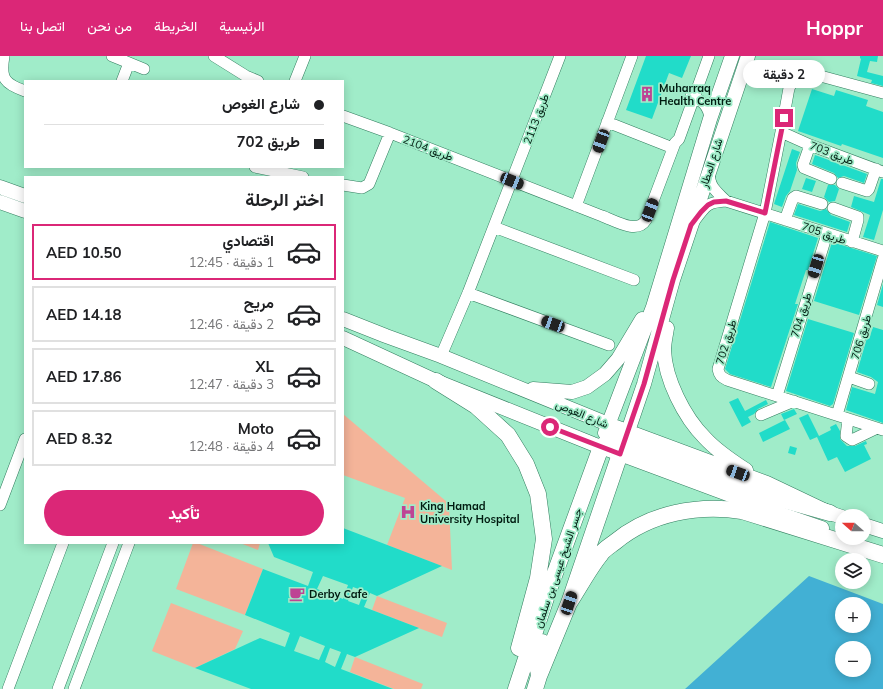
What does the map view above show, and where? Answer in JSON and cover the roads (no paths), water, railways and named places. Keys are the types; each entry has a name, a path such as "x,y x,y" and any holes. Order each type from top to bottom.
{"highway":[{"path":"436,381 476,406 508,436 526,464 538,494 544,539 538,578 510,689"},
{"path":"537,682 538,651 616,444 608,424"},
{"path":"616,444 773,497 835,515"},
{"name":"جسر الشيخ عيسى بن سلمان","path":"537,682 569,603 616,444"},
{"name":"جسر الشيخ عيسى بن سلمان","path":"516,689 547,595 616,444"},
{"path":"569,603 601,553 619,538 637,526 663,516 682,511 730,509 742,511 883,555"}],"main road":[{"name":"شارع المطار","path":"608,424 653,307 710,119 732,56"},
{"name":"شارع المطار","path":"616,444 644,384 673,280 709,168 748,56"},
{"path":"0,187 24,196"},
{"path":"0,202 24,211"},
{"path":"673,280 664,349 666,367 672,386 693,424 705,438 740,466 767,483 835,515"},
{"path":"515,387 572,392 587,387 605,374 618,359 640,322 653,307"},
{"name":"شارع الغوص","path":"344,319 441,356 608,424"},
{"path":"344,324 374,335 386,336"},
{"path":"344,338 436,381 616,444 784,515 835,533"},
{"path":"616,444 767,483"},
{"path":"871,527 883,531"},
{"path":"869,545 883,550"}],"street":[{"path":"4,56 0,69 2,78 8,85 24,91"},
{"path":"112,56 144,69"},
{"path":"214,56 246,76 256,80"},
{"path":"295,80 305,56"},
{"name":"طريق 2113","path":"512,181 560,56"},
{"path":"576,206 632,56"},
{"path":"694,97 706,56"},
{"path":"608,122 674,146 675,138 694,97 709,56"},
{"path":"122,80 129,63"},
{"name":"طريق 702","path":"880,429 722,378 718,369 765,213 782,132 789,88 794,79 803,74 813,74 883,93"},
{"path":"694,97 704,98 713,94 723,82"},
{"path":"694,97 707,107 710,119"},
{"name":"طريق 2104","path":"344,116 576,206 630,226 639,227 646,220 674,146"},
{"name":"طريق 703","path":"782,132 879,170"},
{"path":"344,185 362,188 370,184 390,133"},
{"path":"810,144 803,165 804,168 831,180"},
{"path":"262,168 300,173"},
{"path":"709,168 709,181 712,188 726,201"},
{"path":"842,183 867,191 879,170"},
{"path":"441,356 468,293 512,181"},
{"path":"785,220 793,198 796,196 822,204"},
{"path":"691,225 708,205 714,202 726,201 765,213"},
{"path":"833,208 858,217 852,242"},
{"name":"طريق 705","path":"765,213 883,251"},
{"path":"494,227 634,280"},
{"name":"طريق 704","path":"777,396 827,234"},
{"name":"طريق 706","path":"880,429 852,440 846,436 843,417 849,377 883,259"},
{"path":"468,293 609,345"},
{"path":"849,377 869,384"},
{"path":"762,415 794,401"},
{"path":"0,505 24,443"},
{"path":"8,689 63,544"},
{"path":"58,689 113,544"},
{"path":"77,686 129,544"},
{"path":"65,689 73,666 74,658 72,651"},
{"path":"0,688 4,689"}],"water":[{"path":"809,576 835,586 835,589 843,589 864,597 835,597 835,633 871,633 871,599 883,604 883,689 685,689"}],"place":[{"name":"Muharraq Health Centre","path":"647,94"},
{"name":"King Hamad University Hospital","path":"408,512"},
{"name":"Derby Cafe","path":"297,594"}]}
